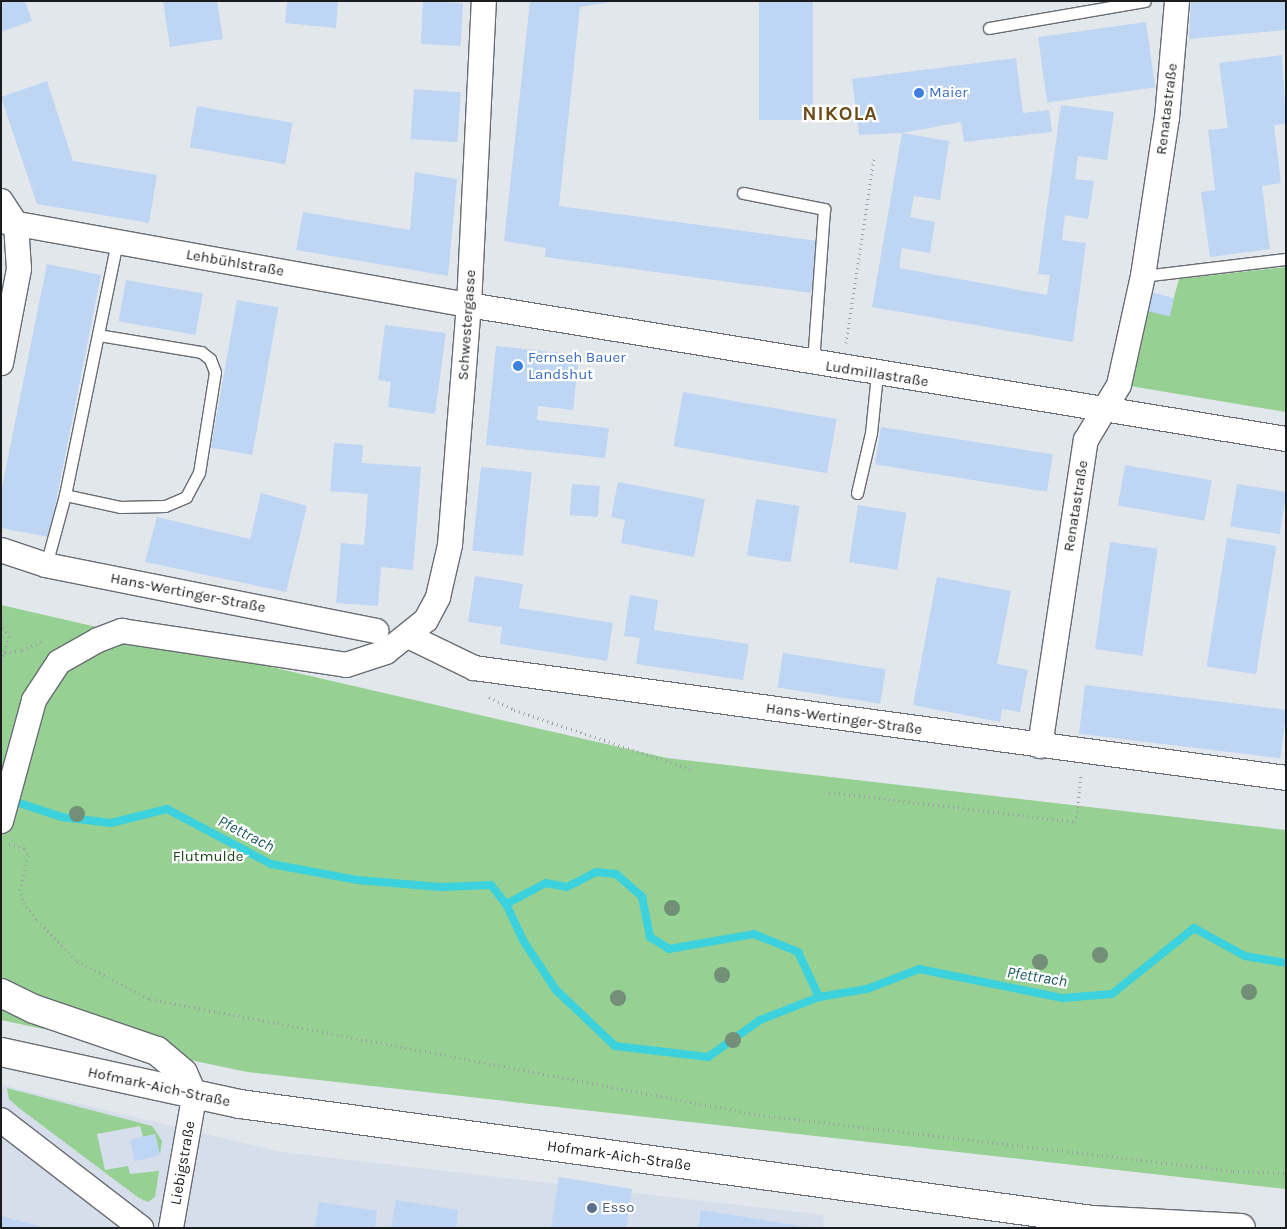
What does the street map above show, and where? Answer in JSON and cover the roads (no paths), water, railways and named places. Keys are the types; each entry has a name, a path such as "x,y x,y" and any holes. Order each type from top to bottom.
{"main road":[{"path":"1,993 34,1009 158,1051 183,1073 194,1098"},
{"name":"Hofmark-Aich-Straße","path":"1,1052 194,1098 1092,1220 1241,1228"}],"street":[{"name":"Schwestergasse","path":"410,637 438,598 450,545 469,305 484,1"},
{"name":"Renatastraße","path":"1040,746 1086,440 1102,409 1119,385 1143,276 1167,118 1177,1"},
{"path":"1,201 9,222 19,269 1,363"},
{"name":"Lehbühlstraße","path":"9,222 469,305"},
{"name":"Ludmillastraße","path":"469,305 878,374 1286,439"},
{"name":"Hans-Wertinger-Straße","path":"1,550 46,564 376,631"},
{"path":"1,821 34,700 59,662 122,631 346,665 386,652 410,637"},
{"name":"Hans-Wertinger-Straße","path":"410,637 474,668 1286,778"},
{"name":"Liebigstraße","path":"171,1228 194,1098"},
{"path":"1,1120 140,1228"}],"lane":[{"path":"988,28 1145,1"},
{"path":"743,193 824,209 812,363"},
{"path":"46,564 65,495 117,242"},
{"path":"1143,276 1286,259"},
{"path":"65,495 120,507 165,506 186,497 199,474 215,372 210,359 201,352 98,335"},
{"path":"857,493 871,433 878,374"}],"waterway":[{"name":"Pfettrach","path":"10,800 62,817 111,823 167,809 271,864 357,880 441,887 491,885 506,904 546,883 567,887 596,872 616,874 642,897 650,937 669,949 754,934 798,952 819,997 867,989 919,969 1063,998 1112,994 1194,928 1245,956 1286,963"},
{"name":"Pfettrach","path":"506,904 524,942 556,990 615,1046 708,1057 760,1020 819,997"}],"place":[{"name":"Maier","path":"919,93"},
{"name":"Fernseh Bauer Landshut","path":"518,366"},
{"name":"Esso","path":"592,1208"}],"district":[{"name":"NIKOLA","path":"840,113"}],"park label":[{"name":"Flutmulde","path":"208,857"}]}
